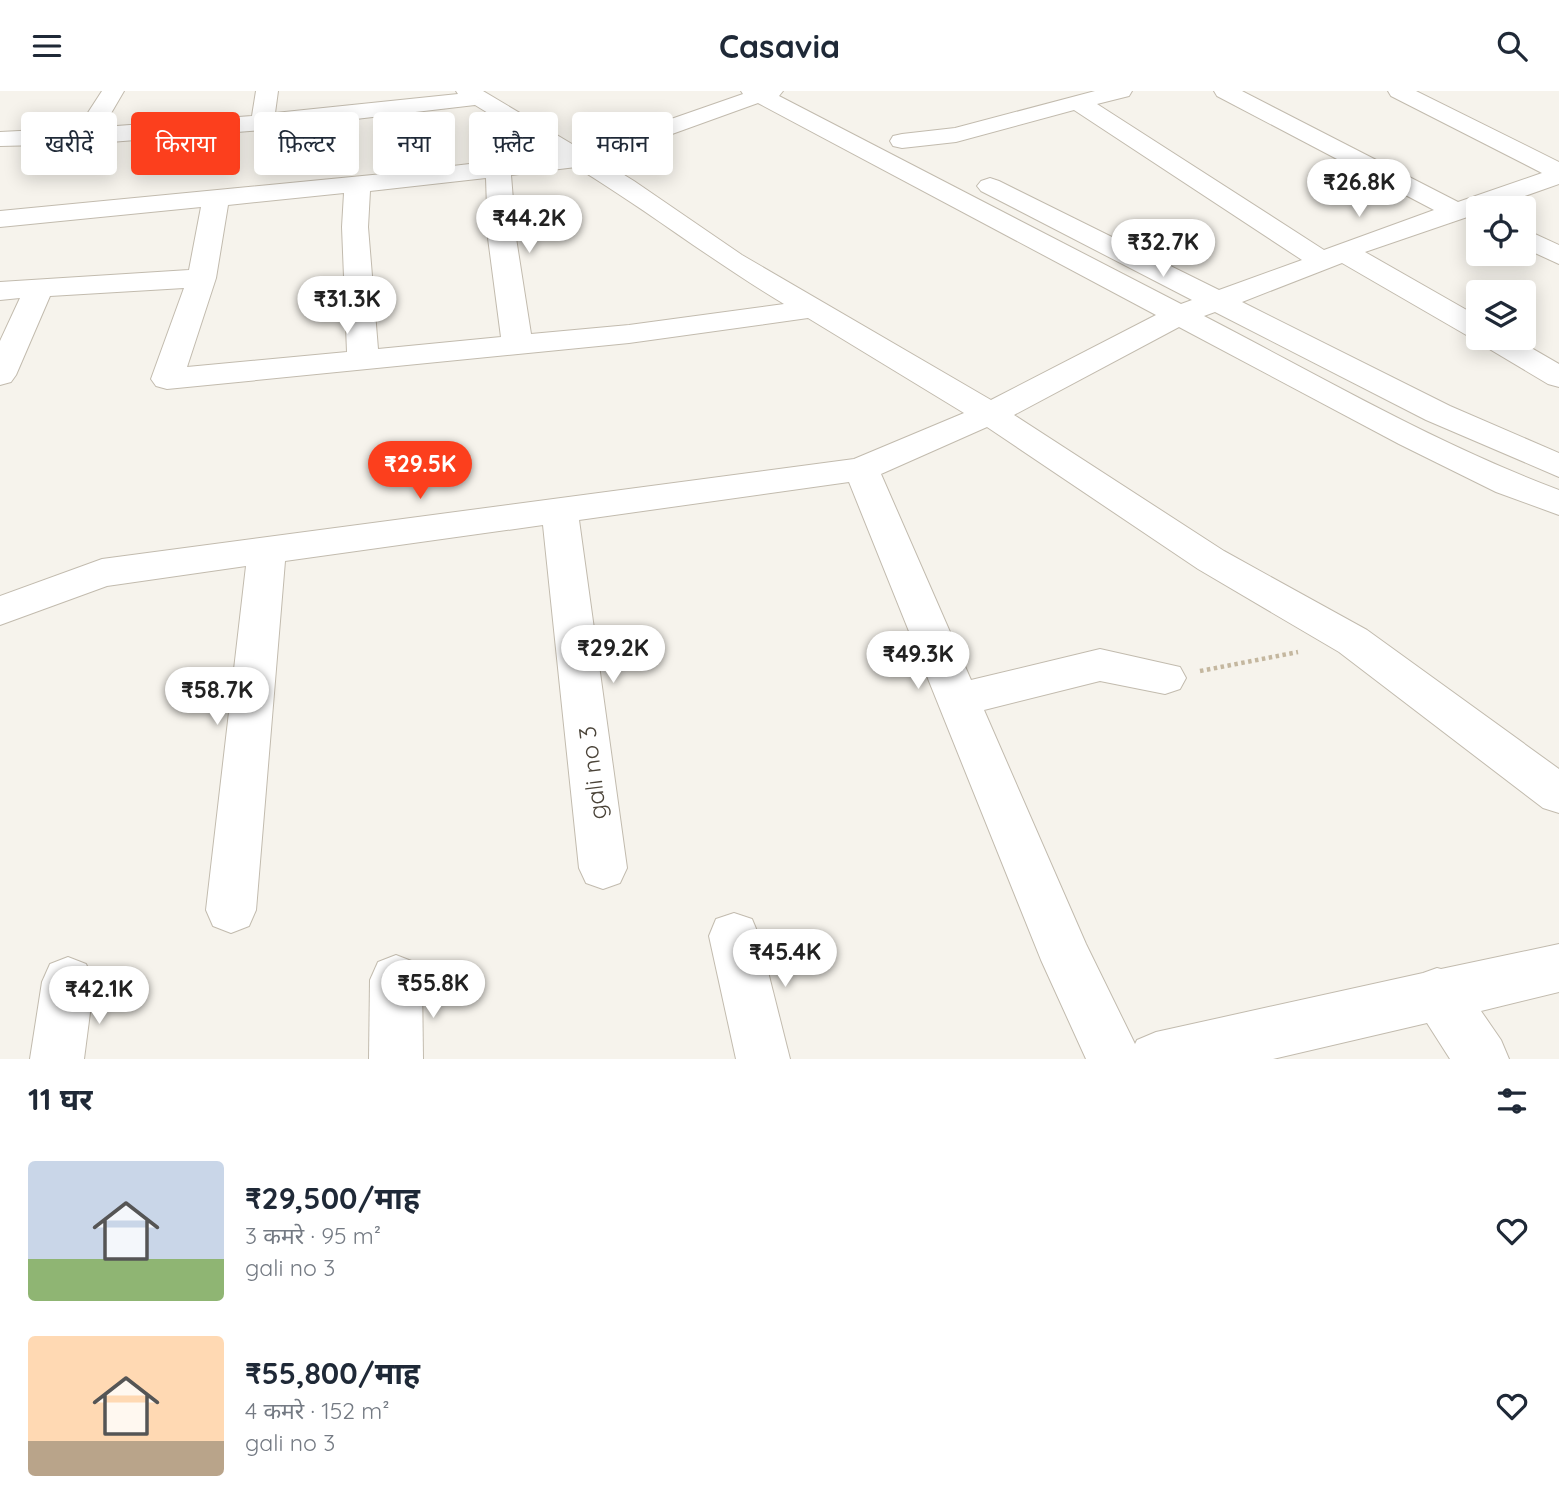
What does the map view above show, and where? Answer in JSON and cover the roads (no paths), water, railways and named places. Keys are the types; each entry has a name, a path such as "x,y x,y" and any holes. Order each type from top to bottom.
{"street":[{"path":"100,112 113,91"},
{"path":"264,112 267,91"},
{"path":"804,91 1438,413 1559,466"},
{"path":"902,141 956,135 1121,91"},
{"path":"1225,91 1466,209"},
{"path":"1399,91 1559,174"},
{"path":"673,125 761,92 1412,437 1509,484 1559,503"},
{"path":"342,112 472,94 572,154"},
{"path":"1077,102 1333,257 1466,324"},
{"path":"117,134 254,124"},
{"path":"0,139 21,139"},
{"path":"0,219 469,172"},
{"path":"1503,196 1559,174"},
{"path":"498,175 502,238 517,345"},
{"path":"608,175 732,261 990,414 1211,560 1353,641 1559,794"},
{"path":"357,185 355,227 363,360"},
{"path":"216,199 202,278 167,379 629,334 812,309"},
{"path":"0,611 102,573 861,469 990,414 1179,315 1466,211"},
{"path":"1536,243 1559,255"},
{"path":"0,291 202,278"},
{"path":"0,375 40,287"},
{"path":"1513,350 1559,377"},
{"path":"861,469 1067,960 1114,1059"},
{"name":"gali no 3","path":"560,511 603,868"},
{"path":"231,910 267,551"},
{"path":"957,700 1100,665 1165,678"},
{"path":"734,936 763,1059"},
{"path":"1157,1059 1437,993 1559,968"},
{"path":"396,980 396,1059"},
{"path":"57,1059 68,982"},
{"path":"1437,993 1482,1059"}]}
